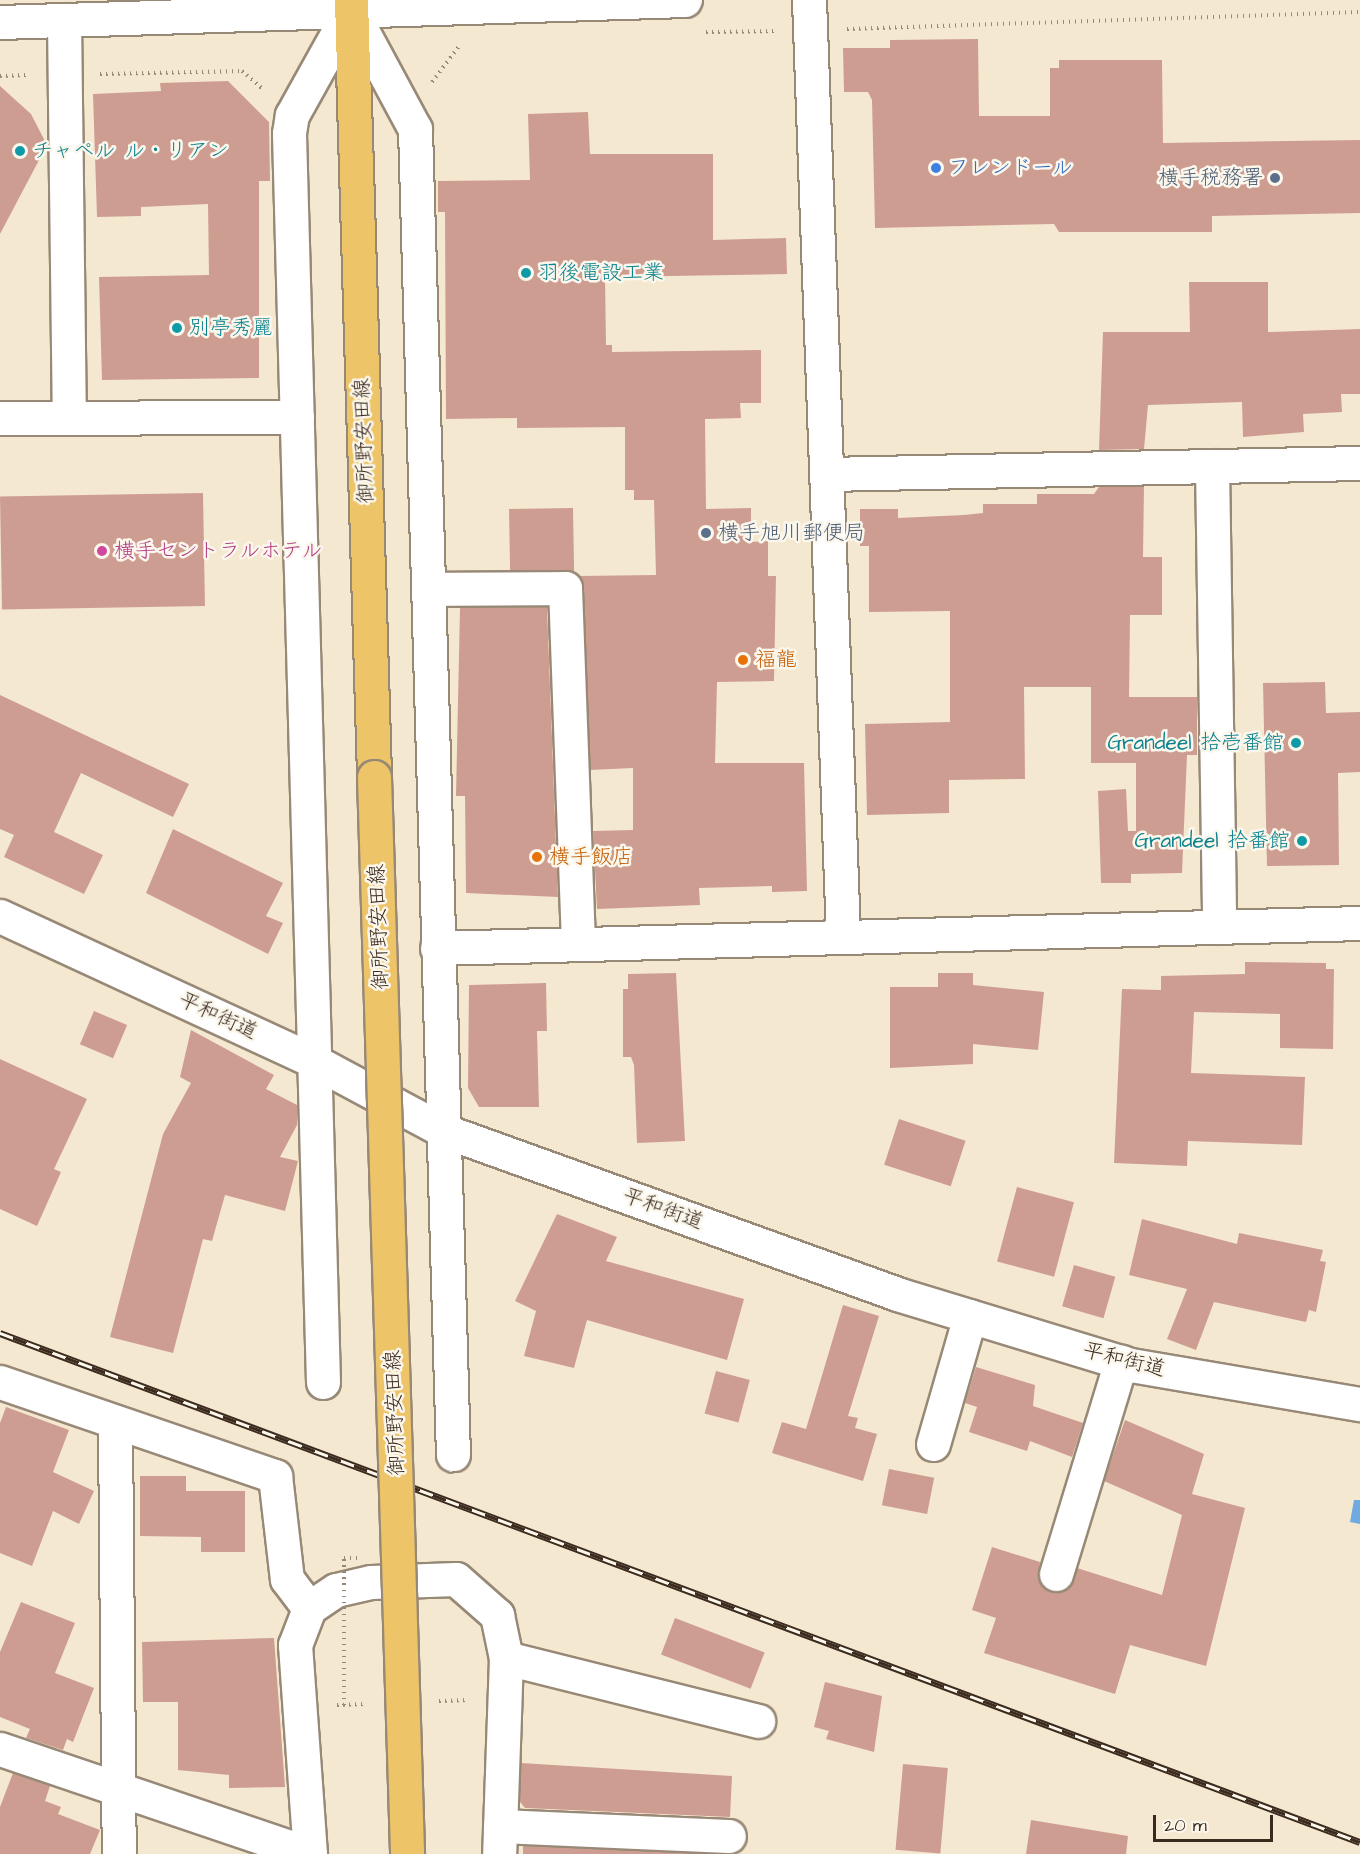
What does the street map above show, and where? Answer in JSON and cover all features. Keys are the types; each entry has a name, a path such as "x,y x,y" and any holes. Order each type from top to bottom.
{"main road":[{"name":"御所野安田線","path":"351,2 407,1854"}],"street":[{"path":"0,22 351,2 685,0"},
{"path":"323,1382 289,133 292,115 351,2"},
{"path":"351,2 415,129 453,1454"},
{"path":"809,15 843,935"},
{"path":"64,20 69,417"},
{"path":"0,418 297,417"},
{"path":"826,474 1360,463"},
{"path":"1212,466 1219,927"},
{"path":"428,589 565,588 578,943"},
{"name":"平和街道","path":"0,916 314,1061 442,1130 970,1316 1121,1362 1360,1404"},
{"path":"437,948 843,935 1360,923"},
{"path":"933,1444 970,1316"},
{"path":"1056,1574 1121,1362"},
{"path":"0,1382 115,1424 275,1476 287,1579 309,1608"},
{"path":"115,1424 119,1854"},
{"path":"0,1749 310,1854 295,1645 309,1608 336,1590 371,1582 456,1579 497,1615 506,1658 499,1840 729,1836"},
{"path":"506,1658 758,1721"}],"path":[{"path":"703,32 809,15 1360,12"},
{"path":"432,83 465,37"},
{"path":"344,1705 344,1558 357,1558"}],"water":[{"path":"1354,1500 1360,1500 1360,1524 1350,1522"}],"building":[{"path":"978,39 979,116 1050,116 1050,68 1059,68 1059,60 1162,60 1163,143 1360,140 1360,213 1212,216 1212,232 1059,232 1054,224 875,228 872,100 868,92 844,92 843,48 890,48 890,40"},
{"path":"228,81 269,122 270,181 259,181 259,378 102,380 99,277 209,275 208,204 141,207 141,216 97,217 93,94 161,91 160,83"},
{"name":"チャペル ル・リアン","path":"0,86 31,114 47,145 0,234"},
{"path":"588,112 590,154 713,154 713,240 786,238 787,274 605,277 606,345 612,345 612,352 761,350 761,403 740,403 741,418 705,419 706,509 751,508 751,542 768,541 768,576 776,576 774,681 717,682 715,763 804,763 807,891 772,892 772,886 699,888 700,905 597,909 593,831 633,830 633,768 590,770 584,587 579,576 656,575 654,500 634,500 634,490 625,490 625,427 517,428 517,418 446,419 445,212 438,212 438,181 530,180 528,114"},
{"path":"1189,282 1268,282 1268,332 1360,329 1360,394 1341,394 1342,412 1303,414 1304,432 1243,437 1242,402 1148,405 1144,449 1099,450 1103,332 1190,332"},
{"path":"1144,486 1143,557 1162,557 1162,615 1130,615 1129,697 1197,697 1197,755 1187,755 1182,873 1131,874 1131,883 1101,883 1098,791 1126,789 1128,831 1136,831 1136,763 1091,763 1091,687 1024,687 1025,779 949,780 949,813 867,815 865,724 950,722 950,611 869,612 869,546 860,546 860,509 898,509 898,518 964,515 983,513 983,504 1037,504 1037,494 1094,494 1099,487"},
{"name":"横手セントラルホテル","path":"203,493 205,606 2,610 0,497"},
{"path":"573,508 574,572 510,573 509,509"},
{"path":"547,607 558,897 466,893 465,796 456,796 460,608"},
{"path":"1325,682 1326,713 1360,712 1360,772 1338,773 1339,865 1267,866 1263,683"},
{"path":"0,695 189,784 173,817 81,773 54,832 103,855 84,894 4,857 14,835 0,829"},
{"path":"173,829 283,883 266,916 283,923 268,954 146,893"},
{"path":"1245,962 1326,963 1326,969 1334,969 1333,1049 1280,1048 1280,1014 1194,1012 1191,1073 1305,1077 1302,1145 1188,1141 1187,1166 1114,1163 1122,989 1161,990 1161,976 1245,974"},
{"path":"676,973 685,1141 637,1143 634,1065 631,1057 623,1057 623,989 628,989 628,974"},
{"path":"938,973 973,973 973,985 1044,992 1038,1050 973,1044 973,1064 890,1068 890,987 938,987"},
{"path":"546,983 547,1031 537,1031 539,1107 479,1107 468,1088 469,985"},
{"path":"94,1011 127,1025 113,1058 80,1044"},
{"path":"191,1030 274,1075 266,1089 297,1105 297,1125 280,1157 298,1161 285,1211 225,1195 212,1241 203,1239 173,1353 110,1337 163,1134 191,1083 180,1077"},
{"path":"0,1059 87,1099 54,1169 61,1172 37,1226 0,1209"},
{"path":"899,1119 966,1141 951,1186 884,1165"},
{"path":"1017,1187 1074,1202 1054,1277 997,1261"},
{"path":"557,1214 617,1237 606,1261 744,1299 727,1360 587,1320 574,1368 524,1356 536,1311 515,1301"},
{"path":"1142,1219 1237,1244 1239,1233 1323,1250 1320,1261 1326,1262 1316,1312 1309,1310 1306,1322 1214,1302 1196,1350 1167,1339 1187,1289 1129,1275"},
{"path":"1074,1265 1115,1277 1103,1318 1062,1306"},
{"path":"843,1305 879,1316 848,1416 858,1418 855,1428 877,1434 863,1481 772,1453 782,1422 806,1429"},
{"path":"976,1367 1035,1385 1033,1406 1083,1423 1072,1457 1030,1441 1027,1451 969,1432 977,1407 965,1403"},
{"path":"716,1371 750,1380 738,1423 705,1414"},
{"path":"6,1407 69,1430 53,1472 94,1491 79,1524 53,1511 32,1566 0,1553 0,1423"},
{"path":"1125,1420 1204,1454 1192,1494 1245,1508 1206,1666 1130,1645 1115,1694 984,1653 996,1618 972,1610 992,1547 1040,1562 1038,1579 1051,1592 1068,1588 1077,1568 1162,1595 1182,1515 1104,1481"},
{"path":"889,1469 934,1478 927,1514 882,1505"},
{"path":"140,1476 186,1476 186,1491 245,1491 245,1552 201,1552 201,1537 140,1536"},
{"path":"21,1602 75,1623 55,1673 94,1688 73,1742 67,1739 63,1750 26,1738 30,1729 0,1717 0,1652"},
{"path":"675,1618 765,1652 751,1689 661,1654"},
{"path":"274,1638 285,1787 229,1788 229,1775 178,1770 178,1702 143,1702 142,1642"},
{"path":"825,1682 882,1696 874,1752 826,1739 829,1731 814,1727"},
{"path":"521,1763 732,1776 730,1817 525,1808 520,1802"},
{"path":"903,1764 948,1768 940,1854 896,1850"},
{"path":"13,1773 50,1786 45,1801 61,1807 58,1814 100,1830 90,1854 0,1854 0,1807"},
{"path":"1031,1820 1128,1836 1126,1854 1026,1854"},
{"path":"523,1846 711,1854 523,1854"}],"railway":[{"path":"0,1333 1360,1842"}],"place":[{"name":"チャペル ル・リアン","path":"20,151"},
{"name":"フレンドール","path":"936,168"},
{"name":"横手税務署","path":"1275,178"},
{"name":"羽後電設工業","path":"526,273"},
{"name":"別亭秀麗","path":"177,328"},
{"name":"横手旭川郵便局","path":"706,533"},
{"name":"横手セントラルホテル","path":"102,551"},
{"name":"福龍","path":"743,660"},
{"name":"Grandeel 拾壱番館","path":"1296,743"},
{"name":"Grandeel 拾番館","path":"1302,841"},
{"name":"横手飯店","path":"537,857"}]}
